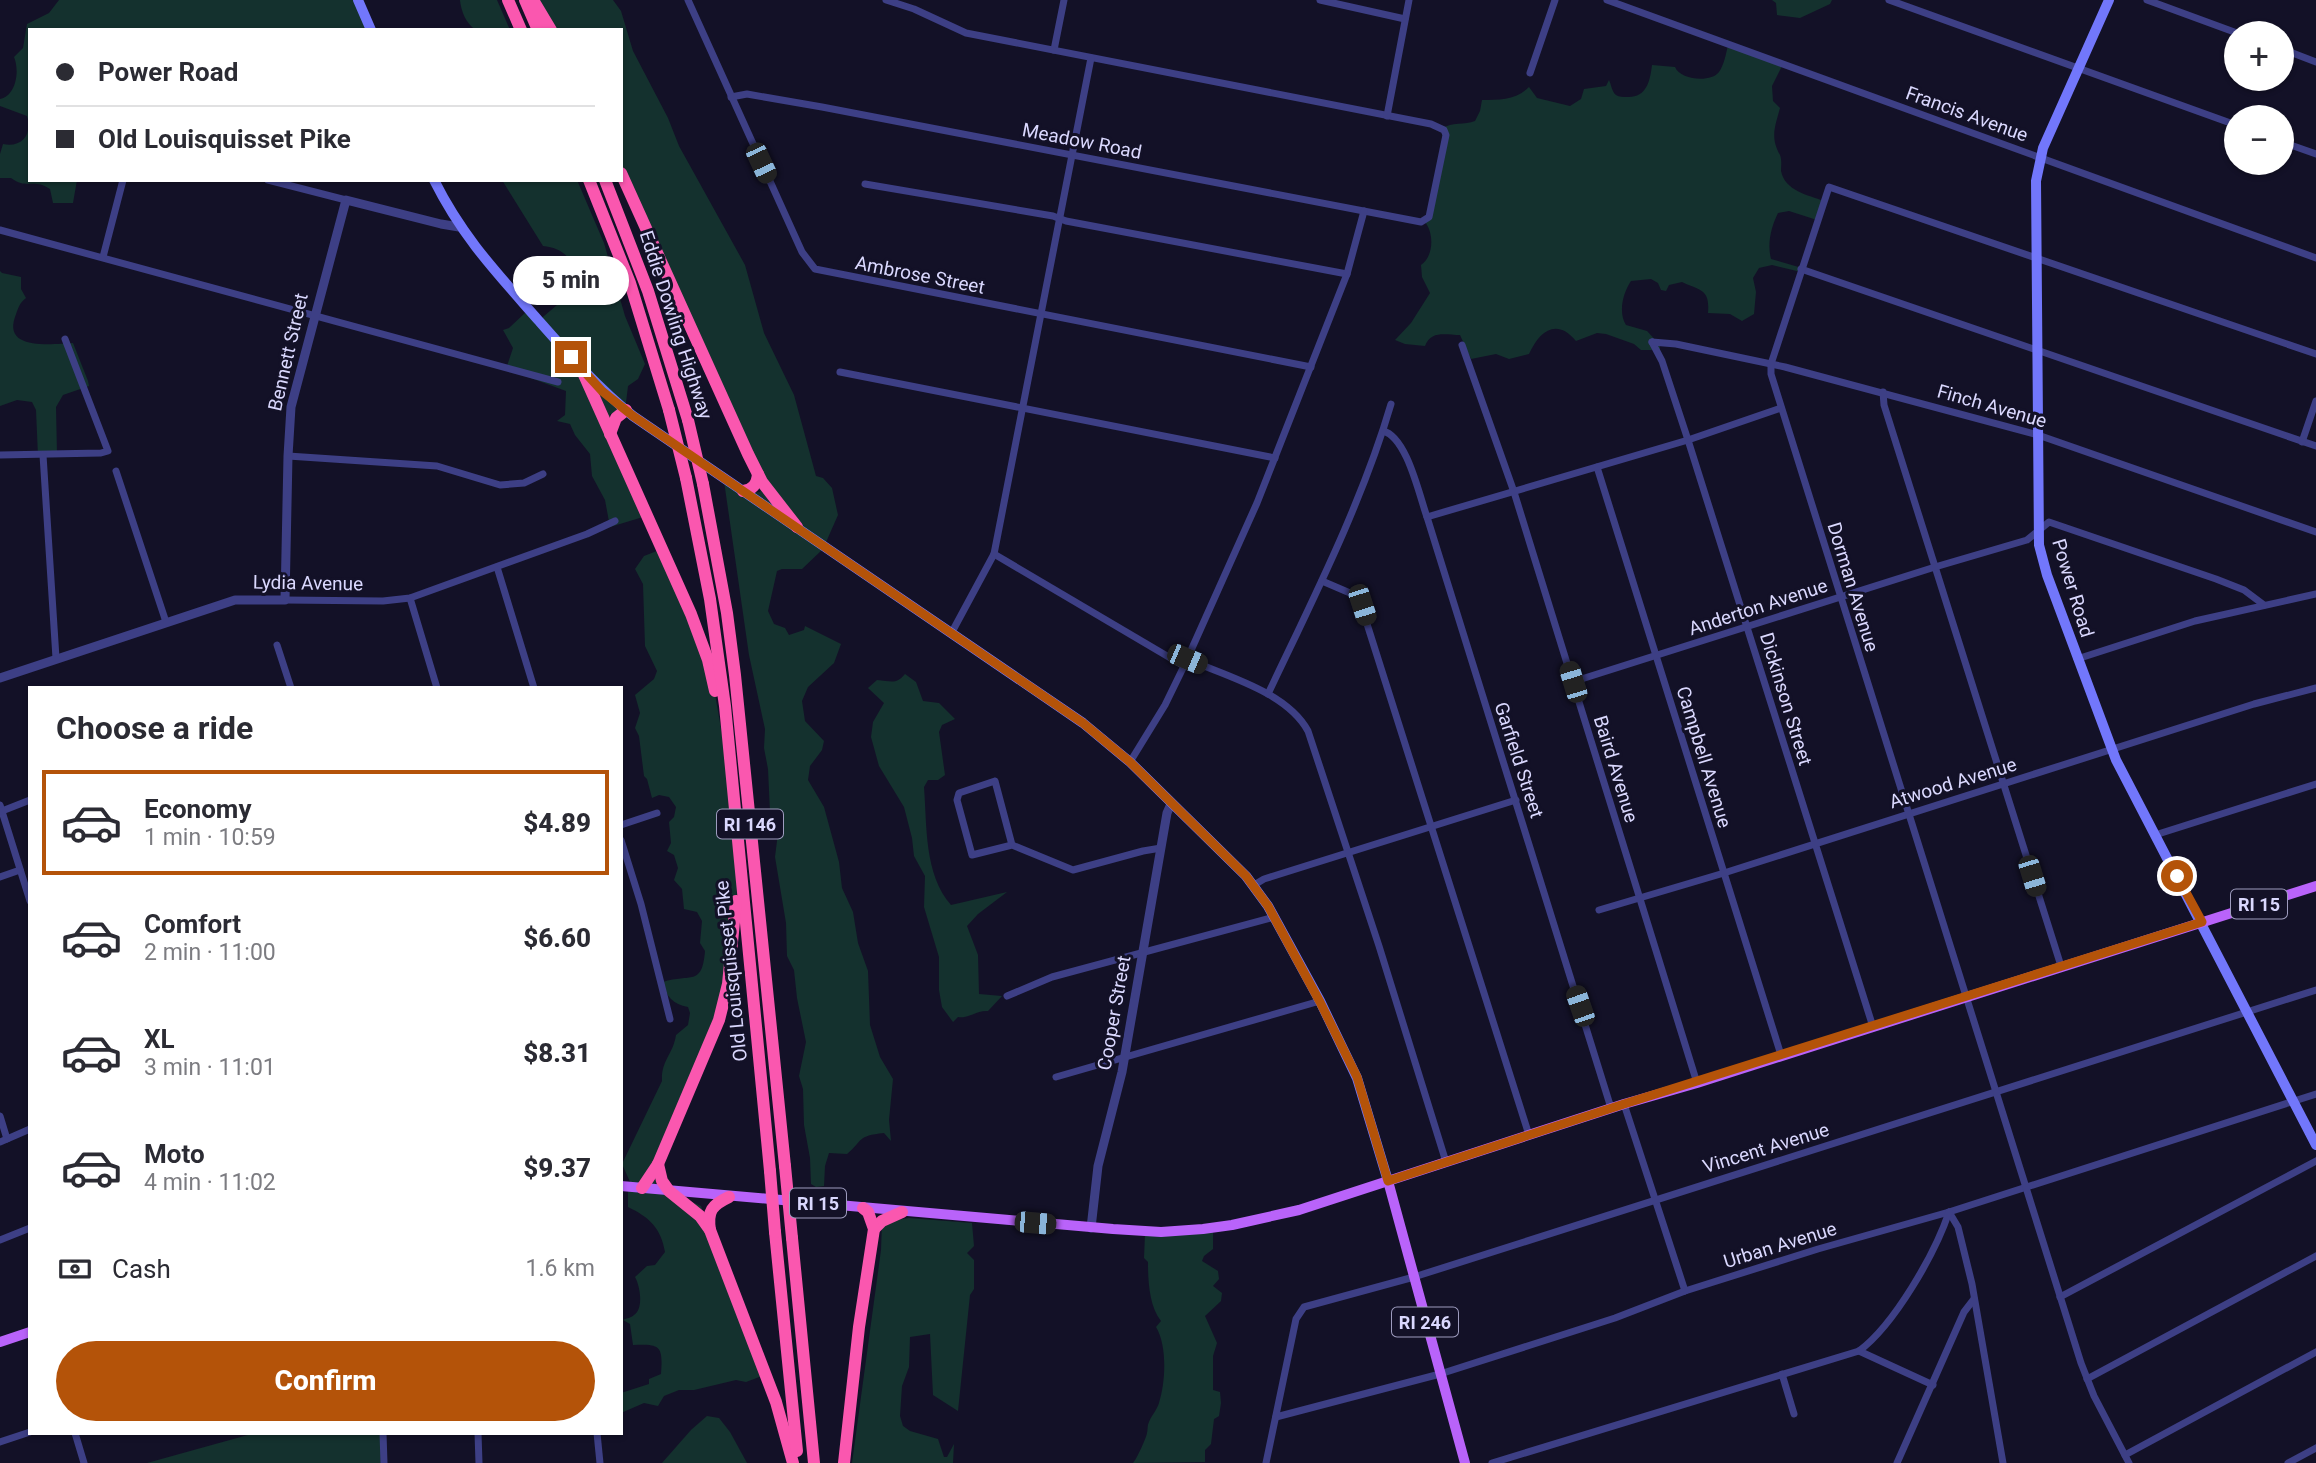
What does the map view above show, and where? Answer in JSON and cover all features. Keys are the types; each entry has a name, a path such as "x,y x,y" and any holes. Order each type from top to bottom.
{"highway":[{"path":"508,0 521,28"},
{"path":"525,0 537,28"},
{"path":"533,0 550,28"},
{"path":"623,177 758,474 781,509 797,527"},
{"name":"Eddie Dowling Highway","path":"590,182 630,283 669,410 686,478"},
{"name":"Eddie Dowling Highway","path":"606,182 648,291 688,421 703,484"},
{"path":"581,368 704,645 715,690 733,799"},
{"path":"610,434 616,418 626,410"},
{"path":"743,491 755,485 758,474"},
{"name":"Old Louisquisset Pike","path":"686,478 710,599 725,706 799,1463"},
{"name":"Old Louisquisset Pike","path":"703,484 735,675 814,1463"},
{"path":"642,1188 658,1164 714,1034 728,984 736,914 736,831"},
{"path":"658,1164 662,1181 700,1216 710,1230"},
{"path":"729,1197 711,1208 708,1218 710,1230 776,1402 793,1463"},
{"path":"844,1463 859,1327 874,1229 868,1212 863,1208"},
{"path":"874,1229 882,1221 902,1212"}],"main road":[{"path":"358,0 370,28"},
{"name":"Power Road","path":"2109,0 2040,158 2036,180 2039,545 2047,575 2112,750 2316,1145"},
{"name":"RI 246","path":"435,182 459,227 473,246 602,391 743,491 1051,700 1130,762 1254,885 1320,1002 1357,1077 1465,1463"},
{"name":"RI 15","path":"623,1186 1091,1228 1161,1232 1232,1225 1299,1210 1611,1108 2316,886"},
{"path":"0,1342 28,1333"}],"street":[{"name":"Ambrose Street","path":"688,0 802,251 815,269 1311,367"},
{"path":"886,0 914,9 966,33 1387,116 1409,0"},
{"path":"1054,50 1064,0"},
{"path":"1320,0 1405,19"},
{"path":"1530,73 1555,0"},
{"name":"Francis Avenue","path":"1607,0 2316,258"},
{"path":"1889,0 2224,121"},
{"path":"2147,0 2224,28"},
{"path":"2294,54 2316,62"},
{"path":"952,632 994,554 1091,58"},
{"name":"Meadow Road","path":"731,97 747,94 809,105 1421,222 1429,217 1446,135 1444,130 1431,124 1387,116"},
{"path":"2294,146 2316,154"},
{"path":"103,257 122,182"},
{"path":"276,182 459,227"},
{"path":"865,184 1347,274"},
{"name":"Dorman Avenue","path":"2035,257 1829,187 1770,374 2087,1379 2129,1463"},
{"name":"Bennett Street","path":"285,600 291,407 346,200"},
{"path":"1130,762 1186,662 1275,458 1347,274 1364,211"},
{"path":"0,230 558,382"},
{"path":"2035,257 2316,354"},
{"path":"1801,269 2316,446"},
{"path":"0,455 101,453 108,450 65,338"},
{"name":"Finch Avenue","path":"1651,342 1676,344 1771,364 2038,435 2316,532"},
{"name":"Dickinson Street","path":"1651,342 1662,361 1688,440 1873,1027"},
{"name":"Baird Avenue","path":"1462,345 1514,492 1697,1083"},
{"path":"840,372 1275,458"},
{"path":"1883,392 1884,405 2061,966"},
{"path":"2302,442 2316,401"},
{"path":"1268,694 1322,581 1383,431 1391,404"},
{"path":"1427,517 1688,440 1781,408"},
{"name":"Garfield Street","path":"1383,431 1391,433 1400,444 1427,517 1611,1108"},
{"path":"43,455 56,658"},
{"path":"288,456 437,466 500,485 524,483 543,474"},
{"name":"Campbell Avenue","path":"1597,467 1782,1055"},
{"path":"116,471 166,622"},
{"name":"Lydia Avenue","path":"0,678 234,600 383,601 410,597 587,534 615,521"},
{"name":"Anderton Avenue","path":"1573,682 2027,540 2049,522 2216,579 2244,590 2264,605"},
{"path":"994,554 1186,662 1268,694 1299,716 1308,731 1349,853 1446,1161"},
{"path":"497,567 533,686"},
{"path":"1322,581 1350,593 1362,605 1529,1135"},
{"path":"2077,659 2195,621 2316,594"},
{"path":"410,597 436,686"},
{"path":"277,645 290,686"},
{"name":"Atwood Avenue","path":"1599,910 1724,873 2254,704 2316,688"},
{"path":"1012,845 995,781 960,793 957,800 972,855 1012,845 1073,870 1143,850 1161,849"},
{"path":"2155,835 2316,784"},
{"path":"1254,885 1264,879 1516,800"},
{"path":"28,801 1,808 28,895"},
{"name":"Cooper Street","path":"1091,1228 1098,1166 1124,1057 1167,813 1171,804"},
{"path":"623,824 657,813"},
{"path":"623,846 641,904 670,1019"},
{"path":"0,877 20,870"},
{"path":"1007,996 1052,977 1274,917"},
{"name":"Vincent Avenue","path":"1276,1417 1297,1317 1301,1309 1310,1305 1414,1277 2316,990"},
{"path":"1056,1077 1320,1002"},
{"name":"Urban Avenue","path":"1276,1417 1440,1374 1615,1318 1685,1291 1818,1249 1950,1212 2316,1094"},
{"path":"1624,1104 1685,1291"},
{"path":"0,1116 4,1141 28,1130"},
{"path":"2060,1297 2316,1161"},
{"path":"1950,1212 1958,1227 1972,1284 2003,1463"},
{"path":"1492,1463 1858,1351 1882,1329 1901,1303 1950,1212"},
{"path":"0,1240 28,1229"},
{"path":"2087,1379 2316,1256"},
{"path":"1897,1463 1964,1312 1973,1299"},
{"path":"1858,1351 1933,1385"},
{"path":"2125,1455 2316,1352"},
{"path":"1782,1374 1794,1413"},
{"path":"1266,1463 1276,1417"},
{"path":"0,1442 28,1433"},
{"path":"76,1435 84,1463"},
{"path":"383,1435 384,1463"},
{"path":"478,1435 479,1463"},
{"path":"597,1435 600,1463"},
{"path":"2288,1463 2316,1448"}],"green space":[{"path":"59,0 358,0 369,28 28,28 28,123 27,116 0,106 0,99 13,88 17,69 14,57 23,48 27,24 49,13"},
{"path":"460,0 497,0 509,28 474,28"},
{"path":"533,0 613,0 621,11 633,51 668,118 679,146 745,265 764,333 794,395 816,476 823,478 832,488 838,515 823,549 802,569 777,571 768,611 774,624 785,628 789,635 804,630 805,626 841,644 834,663 808,687 802,701 805,721 824,741 822,750 810,766 808,780 824,807 839,862 842,888 853,912 858,943 868,971 870,1025 880,1057 893,1079 889,1120 891,1141 884,1133 875,1134 861,1139 847,1154 829,1153 824,1186 816,1187 811,1184 803,1089 799,1076 806,1042 794,970 787,956 786,923 775,857 778,833 770,812 764,748 765,729 749,655 724,481 750,493 760,492 761,487 623,176 623,28 550,28"},
{"path":"1772,0 1832,0 1830,4 1800,18 1777,15 1776,3"},
{"path":"1728,45 1782,66 1772,86 1773,101 1780,108 1774,137 1781,157 1783,178 1792,188 1824,201 1817,220 1789,211 1778,213 1770,236 1771,259 1802,268 1801,272 1772,265 1759,268 1753,278 1756,292 1754,314 1742,321 1730,314 1708,313 1706,295 1699,289 1682,282 1669,285 1666,291 1661,290 1658,283 1651,279 1631,281 1624,297 1622,314 1626,325 1647,331 1660,345 1660,350 1641,350 1634,344 1597,333 1576,341 1562,330 1555,329 1543,334 1529,354 1509,359 1496,354 1471,359 1460,335 1435,335 1425,346 1395,340 1411,323 1430,293 1422,277 1421,265 1428,256 1431,244 1430,232 1425,222 1441,155 1443,128 1475,121 1482,100 1513,97 1529,87 1537,98 1570,106 1581,99 1584,89 1606,86 1609,80 1617,96 1639,95 1646,88 1652,65 1675,67 1689,77 1709,78 1721,69"},
{"path":"28,129 28,182 77,182 73,203 53,203 50,189 39,184 0,178 0,154 3,144 20,142"},
{"path":"503,182 578,182 604,243 625,316 645,364 638,379 628,386 625,411 610,414 610,431 643,517 610,527 605,500 592,476 590,454 570,424 557,421 565,415 566,391 506,369 513,348 503,330 509,328 526,312 537,322 577,288 573,265 565,254 543,246"},
{"path":"0,271 21,277 21,289 26,298 20,304 15,317 13,328 16,336 32,343 73,343 88,381 89,386 63,395 56,407 57,455 38,456 36,410 32,402 17,400 0,406"},
{"path":"662,549 709,659 725,752 737,884 736,927 727,991 655,1185 701,1206 767,1374 746,1382 736,1380 694,1390 679,1390 664,1396 658,1406 644,1403 623,1412 623,1392 649,1384 649,1379 661,1374 658,1349 649,1345 633,1345 630,1324 623,1320 633,1316 639,1307 640,1291 635,1277 647,1266 655,1265 665,1252 653,1224 628,1207 628,1189 631,1184 623,1162 662,1081 663,1068 676,1035 688,1025 688,1007 671,999 663,982 698,974 705,951 700,943 702,921 697,912 684,909 682,889 674,880 678,868 674,855 667,851 671,843 669,822 674,817 676,807 669,797 659,795 652,798 644,776 639,736 635,728 640,713 635,695 654,679 657,671 645,646 643,584 635,569 644,556"},
{"path":"905,674 916,682 923,701 939,703 955,719 942,725 939,732 945,775 938,780 928,780 924,787 928,849 942,893 951,905 1007,892 967,926 978,955 979,994 1002,996 988,1011 958,1017 953,1022 942,1007 939,957 924,907 925,876 914,856 904,807 879,766 871,737 873,722 884,703 868,688 877,680 896,681"},
{"path":"909,1218 972,1223 974,1246 967,1253 974,1260 974,1289 970,1295 958,1411 933,1395 930,1334 910,1337 909,1367 902,1386 900,1416 903,1426 910,1431 938,1439 944,1457 947,1457 954,1444 953,1463 852,1463 881,1250 882,1222"},
{"path":"1213,1230 1213,1249 1202,1261 1218,1271 1219,1279 1213,1286 1222,1293 1221,1301 1205,1316 1217,1343 1213,1356 1213,1390 1220,1392 1221,1403 1219,1416 1214,1419 1211,1444 1205,1450 1205,1462 1133,1463 1143,1444 1148,1423 1159,1403 1164,1374 1164,1353 1156,1327 1161,1321 1152,1300 1148,1262 1144,1258 1145,1234"},
{"path":"707,1416 719,1418 747,1463 662,1463 691,1430"},
{"path":"248,1435 383,1435 384,1463 147,1463"}],"route":[{"path":"571,357 602,391 633,416 952,632 1100,736 1246,876 1268,906 1357,1077 1388,1181 2202,922 2177,876"}]}
